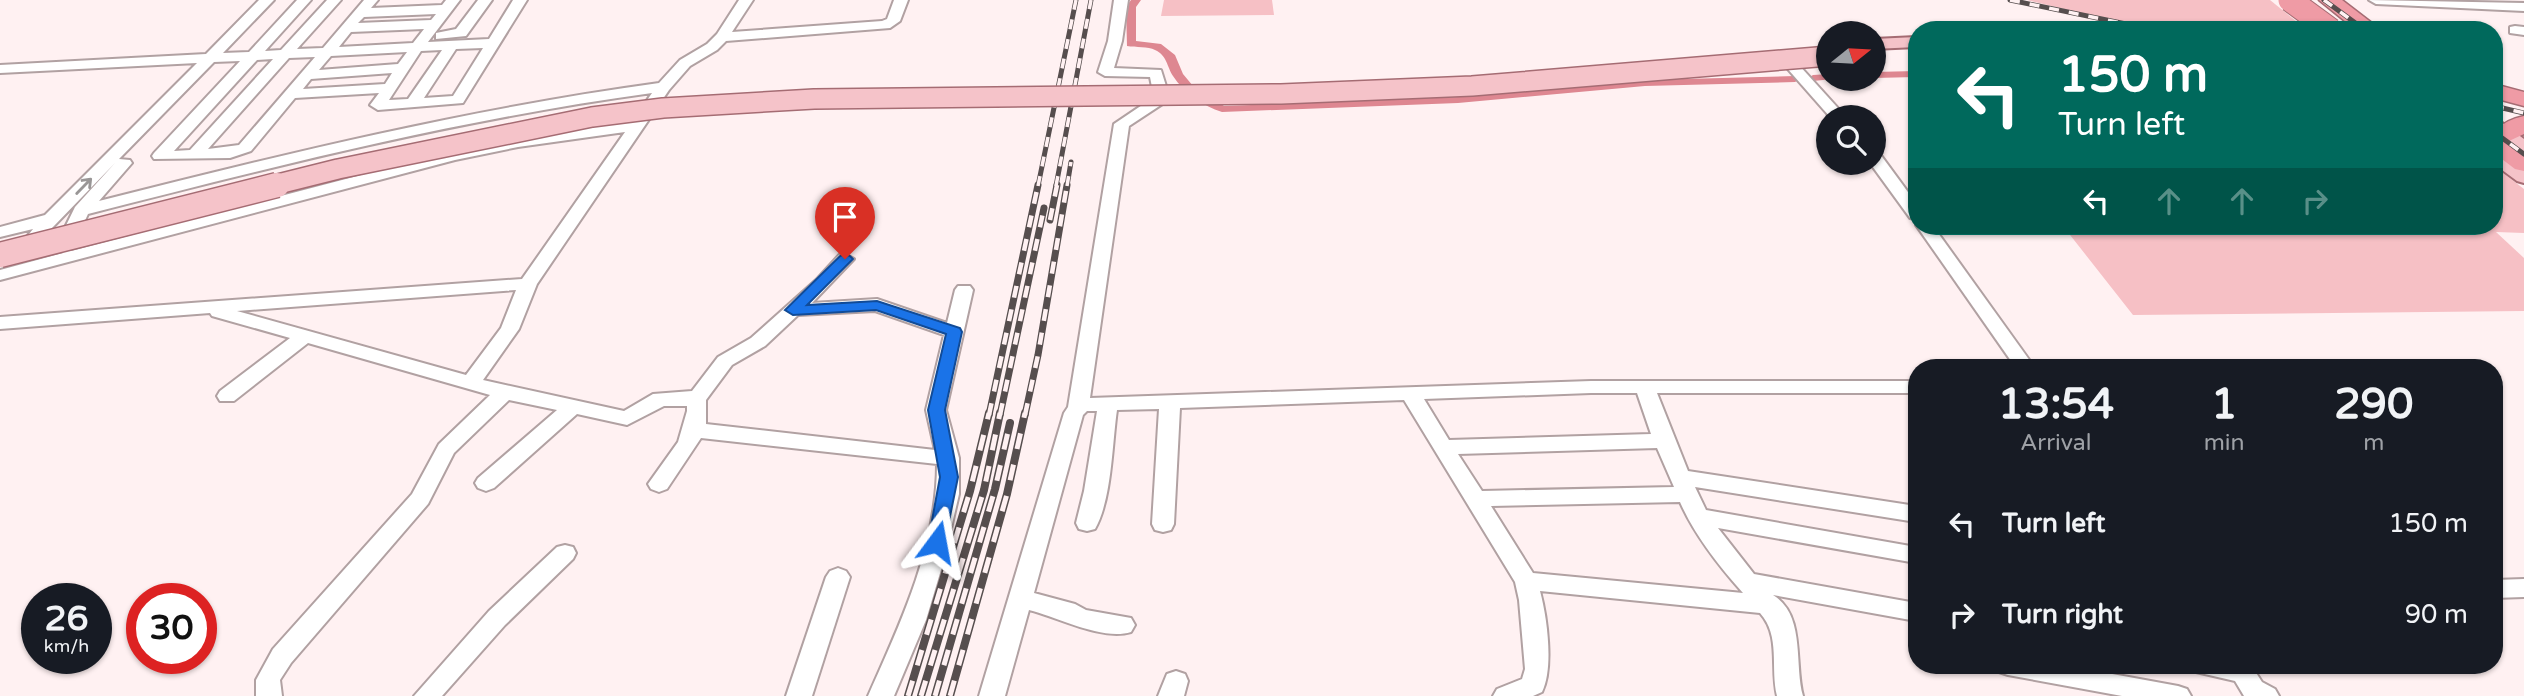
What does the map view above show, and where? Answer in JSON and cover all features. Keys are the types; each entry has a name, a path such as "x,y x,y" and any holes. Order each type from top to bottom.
{"highway":[{"path":"2290,0 2319,21"},
{"path":"2329,0 2358,21"},
{"path":"2503,93 2524,99"},
{"path":"2506,138 2524,164"}],"main road":[{"path":"2302,0 2312,10 2313,21"},
{"path":"1886,43 1908,42"},
{"path":"0,243 321,163 484,126 598,107 712,94 818,89 1342,83 1567,69 1816,47"},
{"path":"1886,54 1908,53"},
{"path":"2,268 338,169 528,129 663,108 814,99 1281,94 1472,86 1816,57"},
{"path":"2506,138 2524,177"}],"street":[{"path":"60,260 81,211 267,0"},
{"path":"2,268 280,0"},
{"path":"303,0 159,155 194,156 234,153 242,149 371,0"},
{"path":"194,156 334,0"},
{"path":"0,69 286,54 420,42 461,33 485,0"},
{"path":"449,5 377,105 458,100 520,0"},
{"path":"471,383 510,329 528,284 664,88 685,63 712,47 722,37 746,0"},
{"path":"722,37 888,24 893,20 901,0"},
{"path":"992,696 1077,408 1122,124 1162,99 1156,73 1105,72 1115,41 1121,0"},
{"path":"2376,0 2475,2 2524,7"},
{"path":"361,13 449,5"},
{"path":"348,28 433,24"},
{"path":"420,42 452,45 492,43"},
{"path":"412,104 452,45"},
{"path":"1793,67 1828,105"},
{"path":"308,75 402,68"},
{"path":"292,94 388,88"},
{"path":"81,211 440,123 538,104 664,88"},
{"path":"2,268 60,260 453,156 518,142 637,126"},
{"path":"1886,174 1908,203"},
{"path":"0,232 51,219"},
{"path":"1930,235 2020,359"},
{"path":"696,398 725,361 758,342 845,259"},
{"path":"0,323 528,284"},
{"path":"881,696 914,620 932,563 948,494 948,458 936,410 964,290"},
{"path":"793,310 877,306 954,332"},
{"path":"204,308 505,393 627,418 660,399 696,398"},
{"path":"0,334 21,322"},
{"path":"227,396 305,336"},
{"path":"1077,408 1088,404 1108,403 1645,387 1908,387"},
{"path":"1645,387 1664,441 1698,517 1747,582 1778,617 1786,642 1786,681 1790,696"},
{"path":"269,696 266,691 268,680 278,662 420,499 446,449 505,393"},
{"path":"1410,393 1526,582 1531,600 1537,669 1533,685 1506,696"},
{"path":"659,484 695,430 700,416 696,398"},
{"path":"1163,524 1170,401"},
{"path":"1087,523 1096,491 1108,403"},
{"path":"486,483 573,407"},
{"path":"695,430 798,439 895,454 948,458"},
{"path":"1444,447 1664,441"},
{"path":"1476,499 1684,486 1908,513"},
{"path":"1698,517 1908,554"},
{"path":"427,696 497,618 565,553"},
{"path":"799,696 838,577"},
{"path":"1526,582 1770,605"},
{"path":"1747,582 1908,611"},
{"path":"2503,589 2524,588"},
{"path":"1021,599 1067,610 1080,619 1123,625"},
{"path":"2244,674 2260,695"},
{"path":"2109,675 2178,696"}],"shaded area":[{"path":"1164,0 1272,0 1274,15 1161,16"},
{"path":"2027,0 2270,0 2296,21 2113,21"},
{"path":"2503,173 2524,189 2524,233 2503,232"},
{"path":"2070,235 2499,235 2524,258 2524,311 2133,315"}],"waterway":[{"path":"1136,0 1131,7 1131,44 1157,46 1171,57 1177,75 1189,89 1222,109 1458,100 1645,83 1795,79"},
{"path":"1886,75 1908,74"}],"railway":[{"path":"1038,186 1076,0"},
{"path":"1056,186 1091,0"},
{"path":"2010,0 2112,21"},
{"path":"2324,0 2353,21"},
{"path":"2503,108 2524,113"},
{"path":"2503,139 2524,154"},
{"path":"1067,186 1071,162"},
{"path":"989,415 1038,185"},
{"path":"1050,220 1057,185"},
{"path":"1025,415 1067,185"},
{"path":"1000,415 1044,208"},
{"path":"908,696 970,491 989,413"},
{"path":"921,696 984,490 1000,413"},
{"path":"950,696 1007,494 1025,413"},
{"path":"935,696 995,489 1010,423"}],"route":[{"path":"845,259 793,310 870,305 954,332 936,410 948,458 949,477 948,494 937,542"}]}
